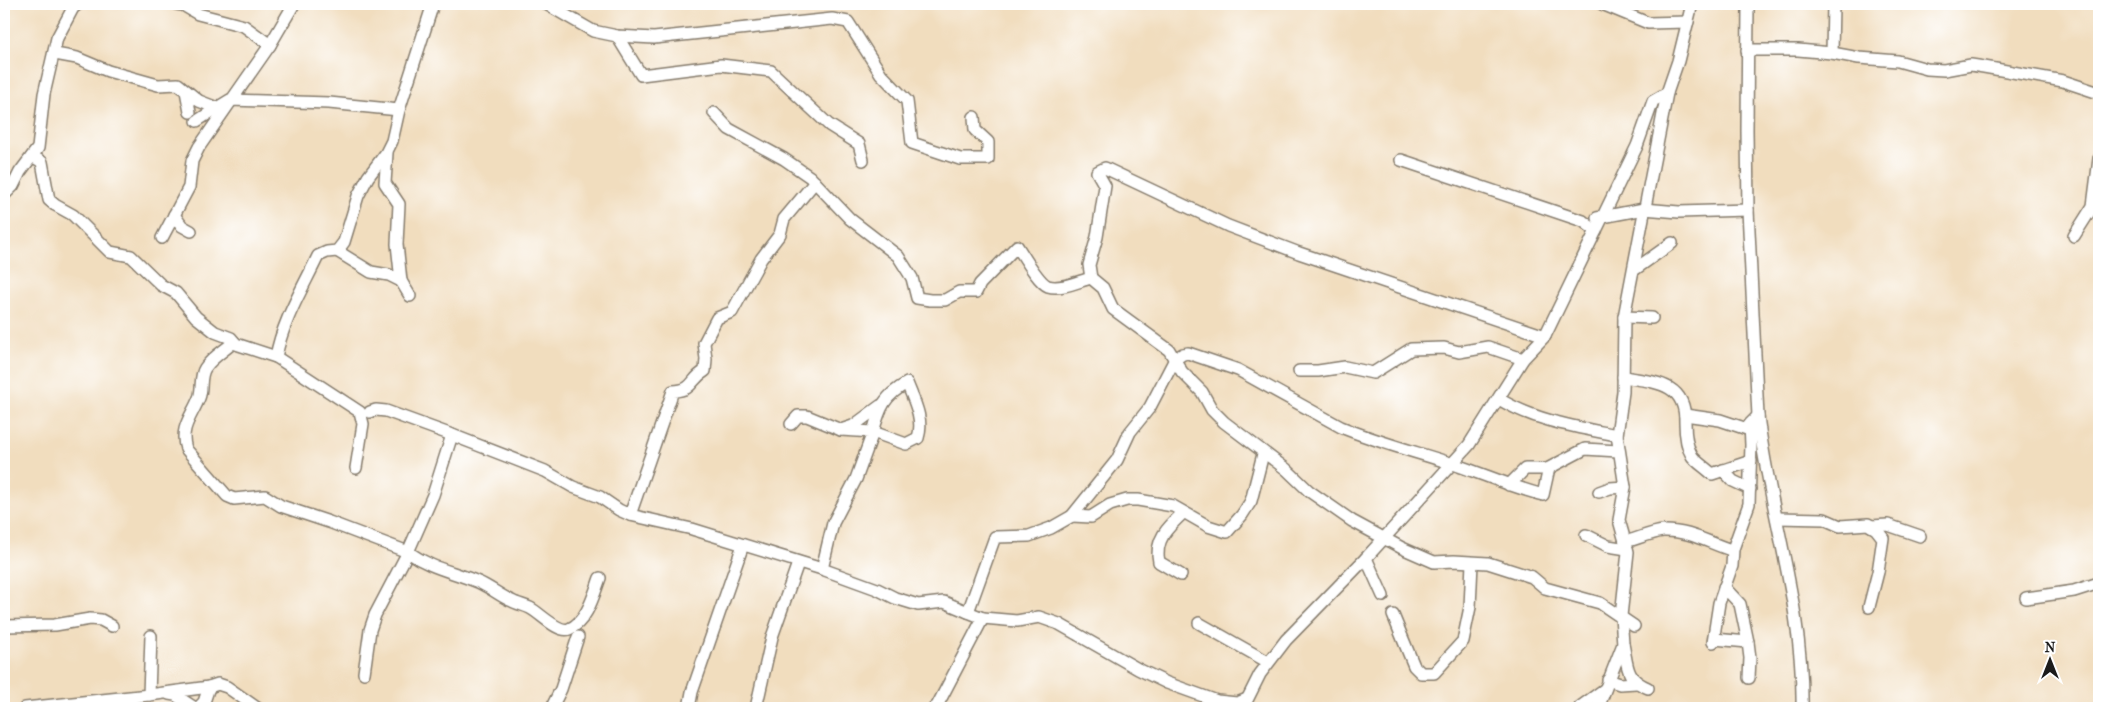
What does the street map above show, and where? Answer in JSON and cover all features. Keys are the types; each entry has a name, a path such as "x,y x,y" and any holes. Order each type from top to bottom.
{"street":[{"path":"4,194 13,186 38,148 44,94 55,54 57,38 72,8 78,4"},
{"path":"176,4 183,5 198,14 244,26 270,44"},
{"path":"162,238 189,187 192,161 199,147 270,44 294,4"},
{"path":"410,296 401,281 397,244 399,204 385,183 387,151 433,4"},
{"path":"546,4 593,31 617,36 654,38 832,19 848,22 881,74 907,101 912,143 960,159 988,159 988,142 975,130 974,118"},
{"path":"1602,4 1648,23 1688,22"},
{"path":"1636,683 1630,674 1623,644 1621,616 1627,563 1626,546 1619,520 1625,487 1617,435 1622,397 1624,317 1667,94 1692,4"},
{"path":"1748,4 1748,210 1758,416 1762,448 1797,620 1803,681 1802,708"},
{"path":"1832,53 1833,4"},
{"path":"617,36 641,75 720,65 771,71 829,125 859,144 863,160"},
{"path":"1748,50 1798,50 1832,53 1859,58 1898,61 1927,69 1944,70 1971,65 2063,81 2099,93"},
{"path":"55,54 77,58 108,71 158,85 178,84 199,101 217,108"},
{"path":"186,91 193,116 217,108 230,100 330,103 399,110"},
{"path":"32,156 42,162 49,200 55,206 73,216 110,252 131,256 161,285 176,293 196,317 215,332 231,338 234,342 276,357 365,412 386,411 545,471 573,487 600,497 630,515 692,529 822,569 878,589 895,598 918,605 944,602 983,618 1017,621 1039,617 1059,624 1138,669 1168,682 1217,701 1245,704 1268,662 1286,640 1366,558 1469,445 1523,359 1545,336 1637,146 1653,101 1667,94"},
{"path":"714,113 729,130 784,159 814,182 850,219 898,256 912,278 917,298 945,300 959,292 976,292 980,284 1017,246 1040,280 1048,286 1067,285 1091,278"},
{"path":"337,251 344,242 358,196 368,176 387,151"},
{"path":"2074,236 2093,206 2099,159"},
{"path":"1401,160 1583,221 1596,231"},
{"path":"1545,336 1299,253 1228,226 1105,168 1097,172 1105,186 1097,237 1089,265 1091,278 1103,288 1113,309 1169,350 1182,372 1208,399 1212,410 1263,454 1286,469 1309,491 1331,507 1402,548 1434,562 1488,563 1532,577 1545,588 1593,600 1634,626"},
{"path":"630,515 673,391 685,391 694,383 699,374 705,371 704,343 717,318 732,312 761,259 780,234 784,219 814,182"},
{"path":"1583,221 1644,210 1680,212 1748,210"},
{"path":"174,215 182,226 190,231"},
{"path":"1634,270 1672,242"},
{"path":"276,357 287,322 318,256 327,252 337,251 371,272 389,274 401,281"},
{"path":"1624,317 1652,318"},
{"path":"234,342 213,358 204,369 200,398 186,421 182,439 186,449 227,496 234,499 265,496 281,506 330,522 408,552 422,562 439,570 479,583 513,602 530,608 556,627 566,629 578,637"},
{"path":"1299,371 1318,371 1345,367 1373,374 1411,349 1444,348 1459,352 1488,346 1523,359"},
{"path":"968,612 995,537 1029,536 1052,528 1072,516 1117,460 1130,432 1150,407 1175,359 1182,354 1188,353 1224,364 1341,427 1509,485 1543,495 1549,469"},
{"path":"1623,376 1661,383 1678,394 1686,409 1685,437 1692,456 1712,474 1751,461"},
{"path":"1622,397 1644,380"},
{"path":"791,424 798,416 807,416 841,430 873,432 906,444 918,438 921,428 919,414 907,382 880,406 853,426 841,430"},
{"path":"1499,399 1543,419 1617,435"},
{"path":"822,569 833,523 856,479 880,406"},
{"path":"356,468 365,412"},
{"path":"1686,415 1720,420 1750,430"},
{"path":"1748,642 1714,640 1719,602 1732,566 1734,549 1749,504 1750,424 1758,416"},
{"path":"364,673 370,630 375,615 408,552 433,495 452,435"},
{"path":"1469,445 1467,461 1476,474"},
{"path":"1509,485 1526,469 1549,469 1585,449 1618,451"},
{"path":"1072,516 1091,517 1110,505 1133,499 1173,506 1208,526 1226,532 1242,515 1251,500 1263,454"},
{"path":"1723,470 1733,481 1750,489"},
{"path":"1599,492 1610,488 1625,487"},
{"path":"1181,575 1159,562 1156,552 1160,539 1169,526 1183,513"},
{"path":"1777,518 1824,519 1840,526 1868,524 1876,529 1883,538 1878,572 1868,607"},
{"path":"1871,526 1888,525 1920,536"},
{"path":"1586,535 1608,546 1626,546 1662,531 1698,537 1724,548 1734,549"},
{"path":"689,708 692,692 743,545"},
{"path":"1366,558 1383,596"},
{"path":"756,708 772,637 798,563"},
{"path":"1393,615 1414,666 1421,673 1434,673 1463,641 1470,607 1472,564"},
{"path":"566,629 569,629 586,616 600,578"},
{"path":"2026,598 2074,591 2099,583"},
{"path":"1724,587 1740,604 1750,658 1749,678"},
{"path":"934,708 937,706 983,618"},
{"path":"4,626 55,625 90,619 101,620 112,626"},
{"path":"552,707 578,637 582,619"},
{"path":"1199,623 1268,662"},
{"path":"149,694 151,636"},
{"path":"1598,708 1623,644"},
{"path":"1580,707 1606,685 1636,683 1648,688"},
{"path":"167,694 218,684 227,687 257,708"},
{"path":"25,708 149,694 176,695 196,708 204,702 209,687"}]}
